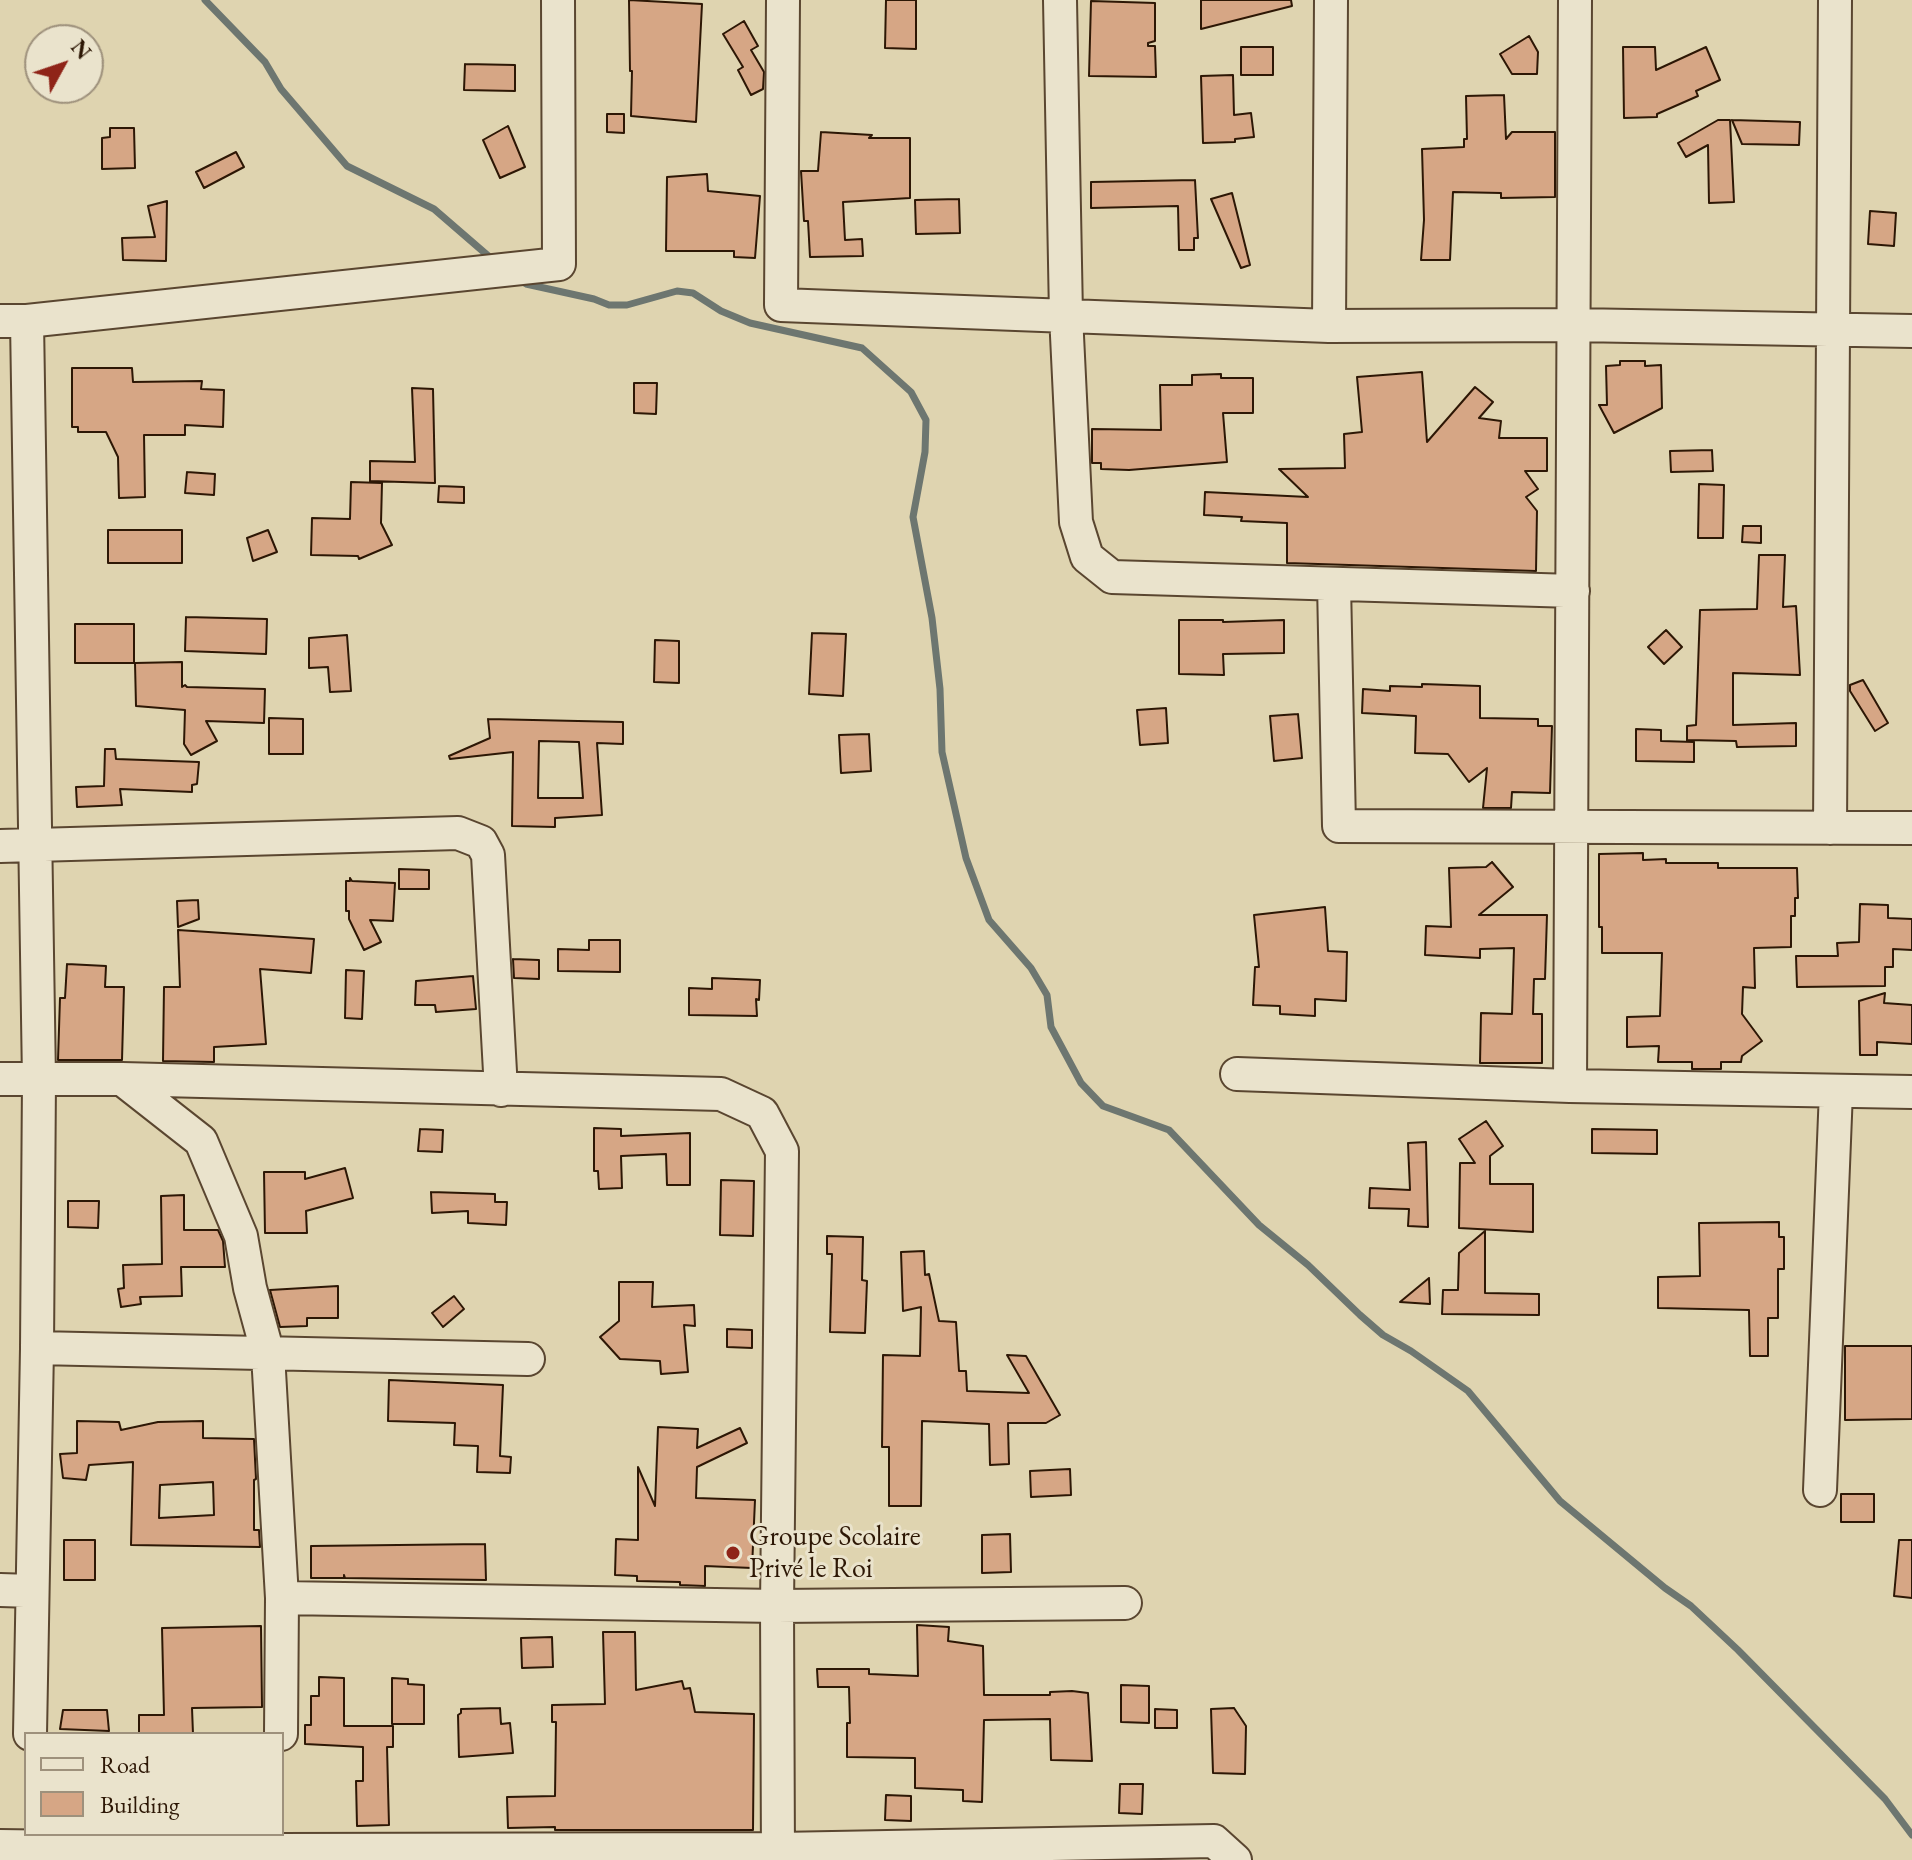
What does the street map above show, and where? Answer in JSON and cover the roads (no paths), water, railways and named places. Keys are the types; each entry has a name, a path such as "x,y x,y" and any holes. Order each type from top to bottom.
{"street":[{"path":"30,1732 16,1591 37,1348 39,1080 36,847 14,321 559,264 558,0"},
{"path":"783,0 781,305 1329,326 1575,325 1912,331"},
{"path":"1060,0 1066,315 1076,522 1087,557 1112,577 1573,591"},
{"path":"1329,326 1331,0"},
{"path":"1570,1086 1575,0"},
{"path":"1830,828 1835,0"},
{"path":"1334,584 1339,826 1912,828"},
{"path":"0,846 458,833 481,842 488,855 501,1090"},
{"path":"1237,1074 1570,1086 1912,1092"},
{"path":"0,1079 122,1079 721,1094 762,1113 782,1151 777,1606 778,1855"},
{"path":"122,1079 201,1141 241,1236 250,1288 268,1354 282,1598 281,1732"},
{"path":"1820,1490 1836,1091"},
{"path":"37,1348 528,1359"},
{"path":"282,1598 777,1606 1125,1603"},
{"path":"21,1847 778,1855 1018,1853 1214,1841 1235,1860"}],"waterway":[{"path":"205,0 265,62 281,89 347,166 434,209 493,260"},
{"path":"519,279 526,284 609,305 627,305 677,291 693,293 721,311 750,323 862,348 911,392 926,420 925,452 913,517 932,618 940,689 942,752 966,858 989,920 1031,968 1047,995 1051,1027 1081,1083 1103,1106 1169,1130 1259,1225 1308,1265 1360,1315 1383,1335 1468,1391 1560,1501 1691,1606 1738,1650 1885,1799 1912,1835"}],"place":[{"name":"Groupe Scolaire Privé le Roi","path":"733,1553"}]}
